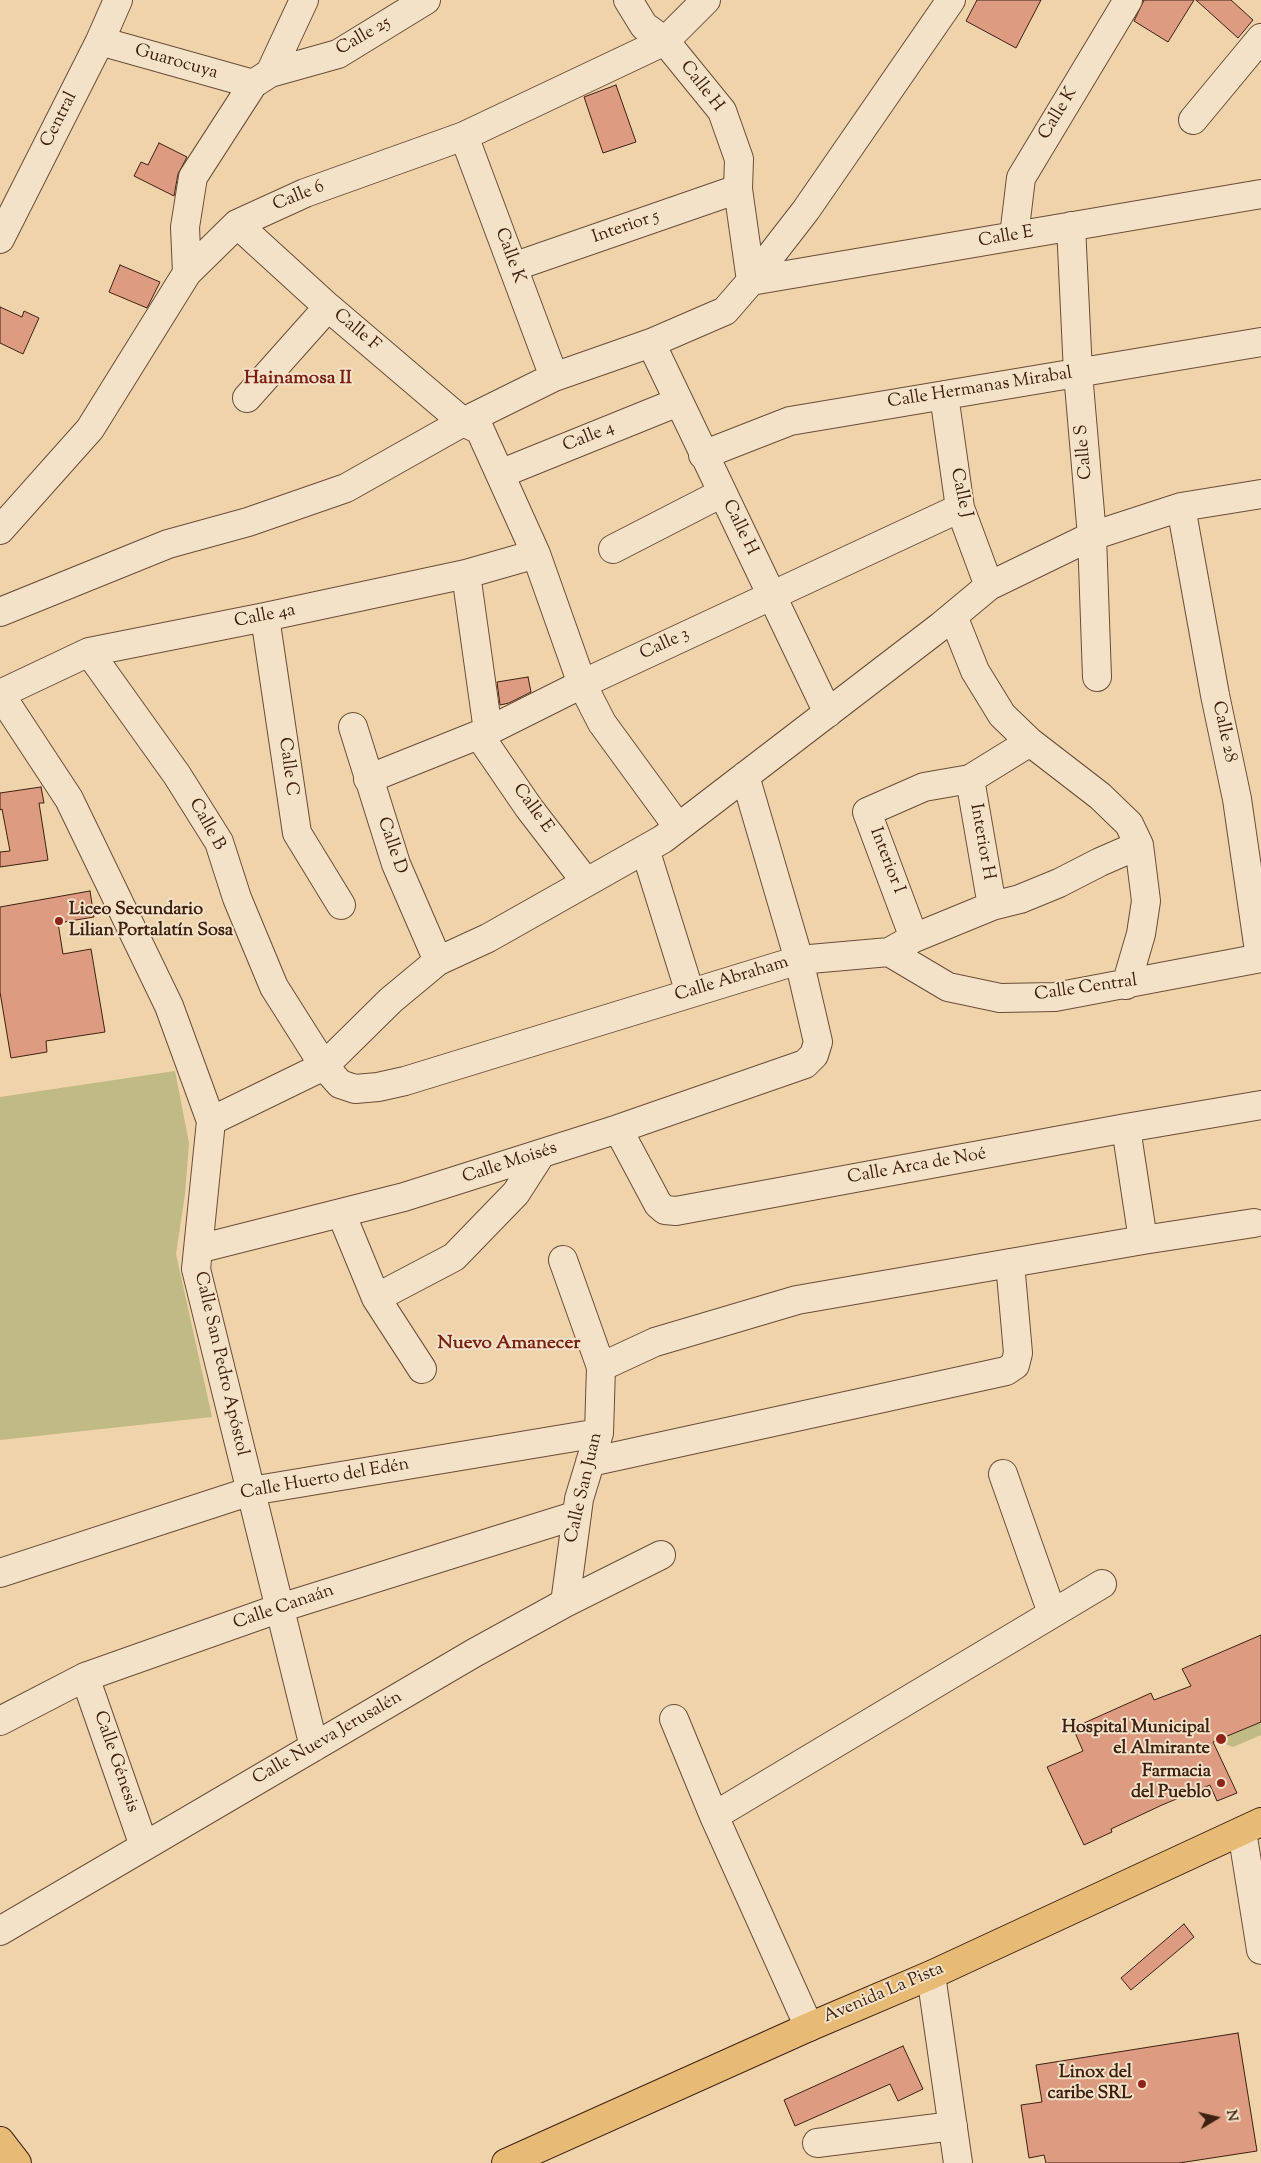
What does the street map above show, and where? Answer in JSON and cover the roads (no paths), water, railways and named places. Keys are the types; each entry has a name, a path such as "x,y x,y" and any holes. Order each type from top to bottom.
{"main road":[{"name":"Avenida La Pista","path":"506,2163 809,2026 931,1975 1251,1827"},
{"path":"0,2141 17,2163"}],"street":[{"name":"Central","path":"0,239 100,41 118,0"},
{"path":"187,273 185,227 193,177 262,78 304,0"},
{"name":"Calle 25","path":"262,78 338,54 426,0"},
{"name":"Calle H","path":"628,0 644,26 665,42 722,111 739,159 738,189 752,281"},
{"name":"Calle 6","path":"0,530 90,429 187,273 238,224 305,193 464,136 665,42 706,0"},
{"path":"0,612 168,544 248,522 346,488 472,426 554,377 651,343 725,311 752,281 806,210 951,0"},
{"name":"Calle K","path":"1014,236 1021,178 1128,0"},
{"path":"1193,120 1261,38"},
{"name":"Guarocuya","path":"100,41 262,78"},
{"name":"Calle K","path":"464,136 554,377"},
{"name":"Interior 5","path":"513,266 738,189"},
{"name":"Calle E","path":"752,281 1261,194"},
{"name":"Calle F","path":"238,224 328,307 472,426"},
{"name":"Calle S","path":"1071,226 1078,373 1092,536 1097,677"},
{"path":"247,398 328,307"},
{"name":"Calle Hermanas Mirabal","path":"704,454 790,421 1261,342"},
{"name":"Calle H","path":"651,343 828,713"},
{"name":"Calle J","path":"944,396 960,508 989,586"},
{"name":"Calle 4","path":"500,474 678,402"},
{"path":"472,426 500,474 536,554 582,684 602,723 678,827"},
{"path":"614,549 722,493"},
{"path":"212,1120 324,1066 391,1000 438,961 488,938 645,849 678,827 828,713 989,586 1092,536 1181,507 1261,494"},
{"name":"Calle 28","path":"1181,507 1215,695 1237,799 1260,958"},
{"name":"Calle 3","path":"368,779 484,733 771,594 960,508"},
{"name":"Calle 4a","path":"0,694 89,652 466,574 536,554"},
{"name":"Calle E","path":"466,574 484,733 529,808 586,882"},
{"path":"952,616 975,671 1002,715 1030,742 1100,796 1129,824 1139,845 1146,901 1141,934 1126,984"},
{"name":"Calle C","path":"265,617 297,833 341,905"},
{"name":"Calle B","path":"89,652 177,775 219,842 237,898 274,987 324,1066"},
{"name":"Calle San Pedro Apóstol","path":"0,694 69,798 169,1006 212,1120 196,1269 314,1747"},
{"name":"Calle D","path":"353,727 396,864 438,961"},
{"name":"Interior I","path":"914,938 867,812 924,787 970,779 1030,742"},
{"path":"746,776 799,960"},
{"name":"Interior H","path":"970,779 992,906"},
{"name":"Calle Abraham","path":"324,1066 340,1084 355,1089 378,1087 405,1081 799,960 889,952 914,938 992,906 1020,899 1059,883 1139,845"},
{"path":"645,849 690,993"},
{"name":"Calle Central","path":"889,952 948,987 1000,998 1055,997 1260,958"},
{"name":"Calle Moisés","path":"198,1249 404,1197 618,1129 805,1064 814,1055 818,1042 799,960"},
{"name":"Calle Arca de Noé","path":"618,1129 658,1204 665,1210 676,1211 1261,1105"},
{"path":"1126,1128 1143,1240"},
{"path":"376,1298 454,1257 516,1193 541,1154"},
{"path":"341,1213 376,1298 422,1369"},
{"path":"601,1367 655,1342 797,1300 1143,1240 1254,1223"},
{"name":"Calle San Juan","path":"563,1260 601,1367 600,1432 579,1499 565,1603"},
{"path":"590,1462 1006,1371 1015,1364 1018,1353 1010,1263"},
{"name":"Calle Huerto del Edén","path":"0,1573 251,1492 600,1432"},
{"path":"1003,1474 1052,1613"},
{"name":"Calle Canaán","path":"0,1721 85,1677 280,1608 577,1515"},
{"name":"Calle Nueva Jerusalén","path":"0,1931 474,1653 565,1603 661,1555"},
{"path":"714,1816 1102,1584"},
{"name":"Calle Génesis","path":"85,1677 144,1846"},
{"path":"674,1719 714,1816 809,2026"},
{"path":"1251,1827 1261,1950"},
{"path":"931,1975 958,2163"},
{"path":"817,2143 953,2126"}],"place":[{"name":"Liceo Secundario Lilian Portalatín Sosa","path":"59,921"},
{"name":"Hospital Municipal el Almirante","path":"1221,1739"},
{"name":"Farmacia del Pueblo","path":"1221,1783"},
{"name":"Linox del caribe SRL","path":"1142,2084"}],"district":[{"name":"Hainamosa II","path":"298,380"},
{"name":"Nuevo Amanecer","path":"509,1345"}]}
